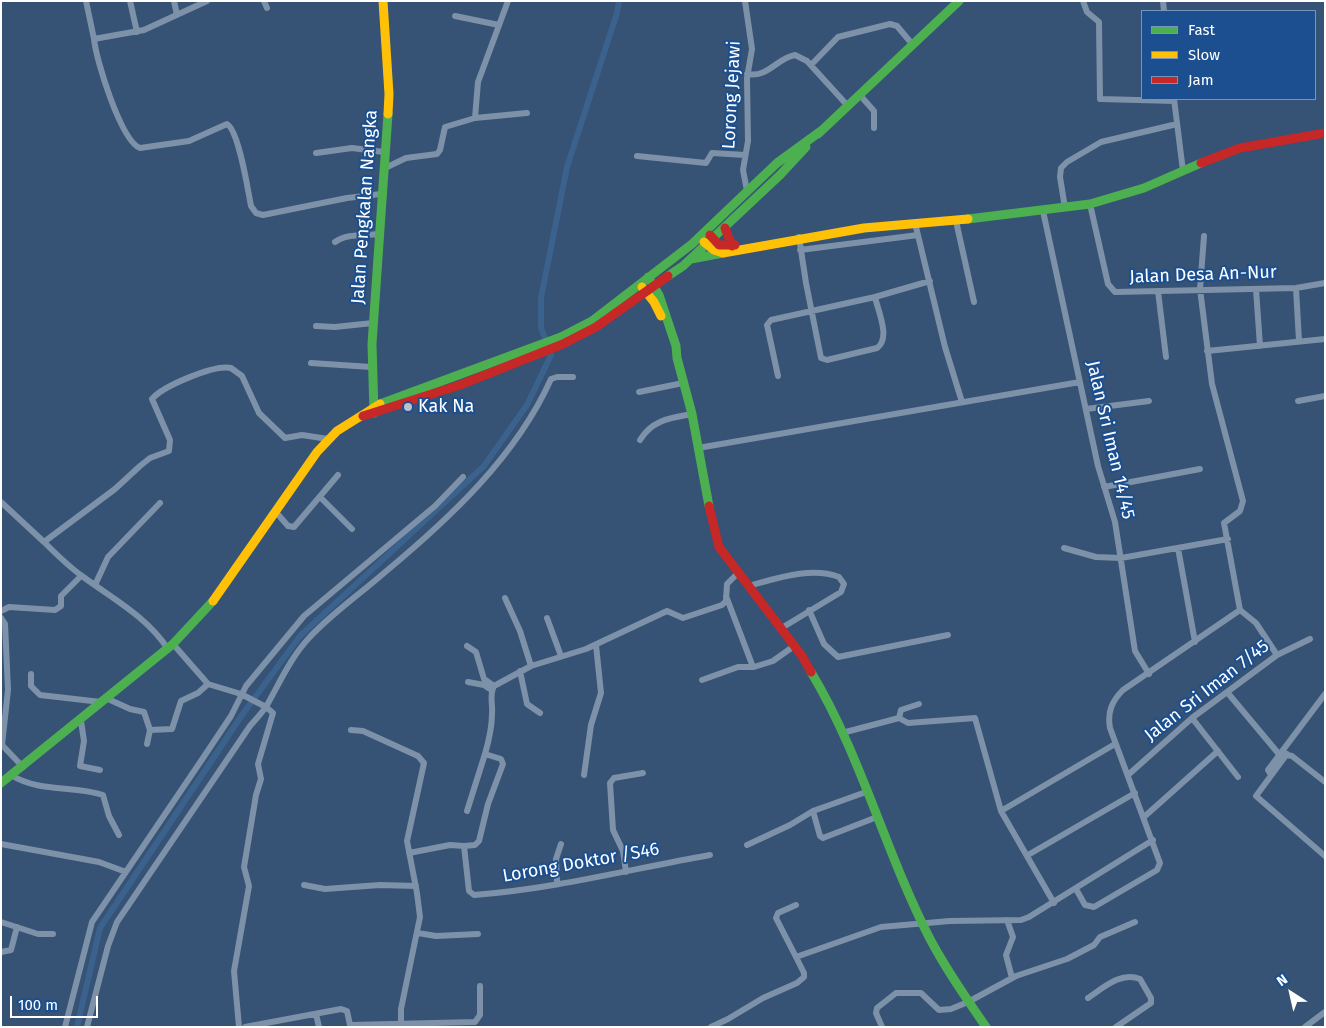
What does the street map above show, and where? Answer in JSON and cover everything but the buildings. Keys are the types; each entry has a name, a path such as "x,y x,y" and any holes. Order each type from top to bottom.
{"main road":[{"name":"Jalan Pengkalan Nangka","path":"374,411 371,367 373,323 389,94 383,1"},
{"path":"560,342 690,260 859,94 959,1"},
{"path":"821,131 777,162 702,234 648,277 647,287 676,346 677,358 692,414 719,547 794,646 818,683 842,733 923,924 942,960 986,1027"},
{"path":"690,260 723,253 800,242 810,237 850,230 1043,212 1090,204 1144,188 1240,148 1325,133"},
{"path":"724,228 732,246"},
{"path":"702,234 723,253"},
{"path":"710,242 732,246 800,242"},
{"path":"1,783 106,701 171,646 214,598 328,439 361,416 596,327 647,287"}],"street":[{"path":"86,1 105,89 130,141 135,146 146,148 189,141 224,124 231,126 251,206 256,213 263,215 347,198 381,194"},
{"path":"130,1 137,32"},
{"path":"174,1 177,15"},
{"path":"94,39 137,32 208,1"},
{"path":"475,118 478,82 508,1"},
{"name":"Lorong Jejawi","path":"745,1 752,38 748,74 748,141 743,170 748,191"},
{"path":"1083,1 1087,12 1099,22 1100,99 1141,100"},
{"path":"455,16 499,25"},
{"path":"811,65 838,37 890,24 896,25 913,45"},
{"path":"748,74 762,74 785,59 796,55 811,65 847,106"},
{"path":"859,94 874,111 874,128"},
{"path":"1174,100 1183,171"},
{"path":"383,169 406,158 437,154 440,150 445,127 475,118 527,112"},
{"path":"1065,208 1060,177 1061,168 1067,162 1101,142 1177,124"},
{"path":"316,153 352,148 384,152"},
{"path":"638,156 706,163 712,153 745,155"},
{"name":"Jalan Desa An-Nur","path":"1090,204 1111,290 1119,293 1200,289 1296,288 1325,283"},
{"name":"Jalan Sri Iman 14/45","path":"1043,212 1086,409 1114,522 1135,651 1149,674"},
{"path":"956,221 974,302"},
{"path":"915,223 944,347 962,402"},
{"path":"850,230 853,243"},
{"path":"830,233 831,246"},
{"path":"335,242 341,237 379,234"},
{"path":"875,297 884,337 883,343 877,348 827,360 820,356 800,242 831,246 918,235"},
{"path":"1204,236 1200,289 1207,352 1218,414 1243,500 1240,511 1224,523 1240,610 1256,623 1277,655"},
{"path":"778,376 768,325 774,318 875,297 930,281"},
{"path":"1296,288 1299,341"},
{"path":"1256,289 1260,346"},
{"path":"1158,291 1166,356"},
{"path":"316,326 335,328 373,323"},
{"path":"1207,352 1325,339"},
{"path":"311,363 371,367"},
{"path":"44,542 115,489 145,462 169,451 170,440 152,399 161,390 217,368 232,368 242,376 259,413 285,438 302,435 328,439"},
{"path":"87,1027 108,946 126,907 308,639 402,558 472,492 496,465 539,407 551,379 573,377"},
{"path":"698,448 1080,382"},
{"path":"640,392 683,383"},
{"path":"1298,401 1325,396"},
{"path":"1086,409 1149,401"},
{"path":"640,440 652,426 666,418 692,414"},
{"path":"1104,487 1200,469"},
{"path":"275,511 292,528 338,475"},
{"path":"65,1027 92,922 243,695 304,616 435,506 463,477"},
{"path":"320,497 352,529"},
{"path":"95,585 108,557 160,502"},
{"path":"1,513 4,504 81,576 133,612 171,646 208,684 243,695 273,713 258,764 261,779 256,795 244,867 249,886 234,971 239,1027"},
{"path":"1064,548 1096,557 1121,558 1228,539"},
{"path":"1178,548 1194,642"},
{"path":"748,586 788,576 822,572 839,577 844,584 841,592 780,628"},
{"path":"493,688 531,666 596,645 667,611 683,618 722,606 726,602 727,584 738,573"},
{"path":"1,611 9,607 55,610 61,606 61,596 81,576"},
{"path":"726,594 753,667"},
{"path":"505,598 520,631 531,666"},
{"path":"809,610 824,644 831,653 838,657 948,635"},
{"path":"1076,889 1086,905 1094,907 1157,870 1160,863 1153,840 1115,744 1108,719 1113,703 1123,690 1240,610"},
{"path":"1,618 5,624 8,690 2,745 23,767"},
{"path":"546,618 561,656"},
{"name":"Jalan Sri Iman 7/45","path":"1128,775 1192,718 1277,655 1298,643 1310,639"},
{"path":"584,775 591,725 601,693 596,645"},
{"path":"467,811 485,754 492,712 493,688 484,679 476,652 468,646"},
{"path":"702,680 738,668 753,667 773,661 794,646"},
{"path":"520,671 527,704 540,713"},
{"path":"31,674 31,686 40,695 106,701 144,712 150,730 147,744"},
{"path":"468,682 493,688"},
{"path":"150,730 172,729 181,701 198,693 208,684"},
{"path":"1227,692 1279,754"},
{"path":"1271,775 1268,770 1325,694"},
{"path":"899,718 902,709 919,704"},
{"path":"842,733 899,718 908,723 975,718 1001,812 1054,902"},
{"path":"1192,718 1238,777"},
{"path":"81,720 84,741 80,766 100,770"},
{"path":"351,730 363,731 422,758 424,763 408,831 409,853 420,917 401,1010 401,1025"},
{"path":"1001,812 1115,744"},
{"path":"1144,817 1218,750"},
{"path":"409,853 450,845 475,845 479,841 488,804 503,764 500,759 485,754"},
{"path":"1279,754 1287,754 1296,758 1323,778"},
{"path":"1287,754 1256,796 1325,856"},
{"path":"626,872 623,851 613,830 610,783 614,778 642,773"},
{"path":"12,776 24,782 54,789 103,794 108,816 118,835"},
{"path":"747,845 784,828 813,811 866,792"},
{"path":"1028,855 1135,793"},
{"path":"813,811 820,836 823,838 877,817"},
{"path":"796,957 876,928 1029,917 1153,840"},
{"path":"1,844 91,860 126,872"},
{"path":"557,883 556,859 561,844"},
{"name":"Lorong Doktor /S46","path":"464,846 469,891 472,895 517,892 557,883 594,879 710,855"},
{"path":"304,884 325,889 370,885 416,886"},
{"path":"711,1027 728,1020 763,998 801,980 804,973 776,918 778,914 796,905"},
{"path":"1007,920 1013,937 1006,955 1012,978"},
{"path":"1,922 38,934 53,934"},
{"path":"882,1027 876,1013 878,1008 896,993 921,993 939,1010 951,1009 1012,978 1067,959 1096,944 1098,938 1135,922"},
{"path":"1,952 12,950 17,928"},
{"path":"418,933 436,936 478,934"},
{"path":"1088,998 1113,981 1126,976 1140,980 1151,998 1151,1003 1116,1027"},
{"path":"245,1027 345,1009 350,1025 475,1022 480,1015 480,986"},
{"path":"1305,1027 1325,1012"},
{"path":"316,1014 319,1027"}],"waterway":[{"path":"77,1027 100,928 242,715 300,636 484,466 527,405 551,355 541,328 541,298 567,167 617,13 619,1"}],"traffic: fast":[{"path":"818,134 959,1"},
{"path":"374,413 372,344 388,114"},
{"path":"380,404 561,337 592,321 692,244 777,163 821,131"},
{"path":"668,276 683,266 780,175 806,147"},
{"path":"968,219 1090,204 1144,188 1201,163"},
{"path":"691,259 723,253"},
{"path":"648,277 659,295 676,346 677,358 692,414 709,506"},
{"path":"1,783 173,644 213,601"},
{"path":"811,672 844,736 899,871 929,937 963,994 986,1027"}],"traffic: slow":[{"path":"383,1 389,94 388,114"},
{"path":"704,242 714,250 723,253 864,228 968,219"},
{"path":"642,287 654,302 661,316"},
{"path":"213,601 317,452 337,431 380,404"}],"traffic: jam":[{"path":"1201,163 1240,148 1325,133"},
{"path":"725,228 732,246"},
{"path":"710,235 719,245 735,245"},
{"path":"363,416 460,385 563,344 596,327 668,276"},
{"path":"709,506 719,547 802,656 811,672"}],"place":[{"name":"Kak Na","path":"408,407"}]}
